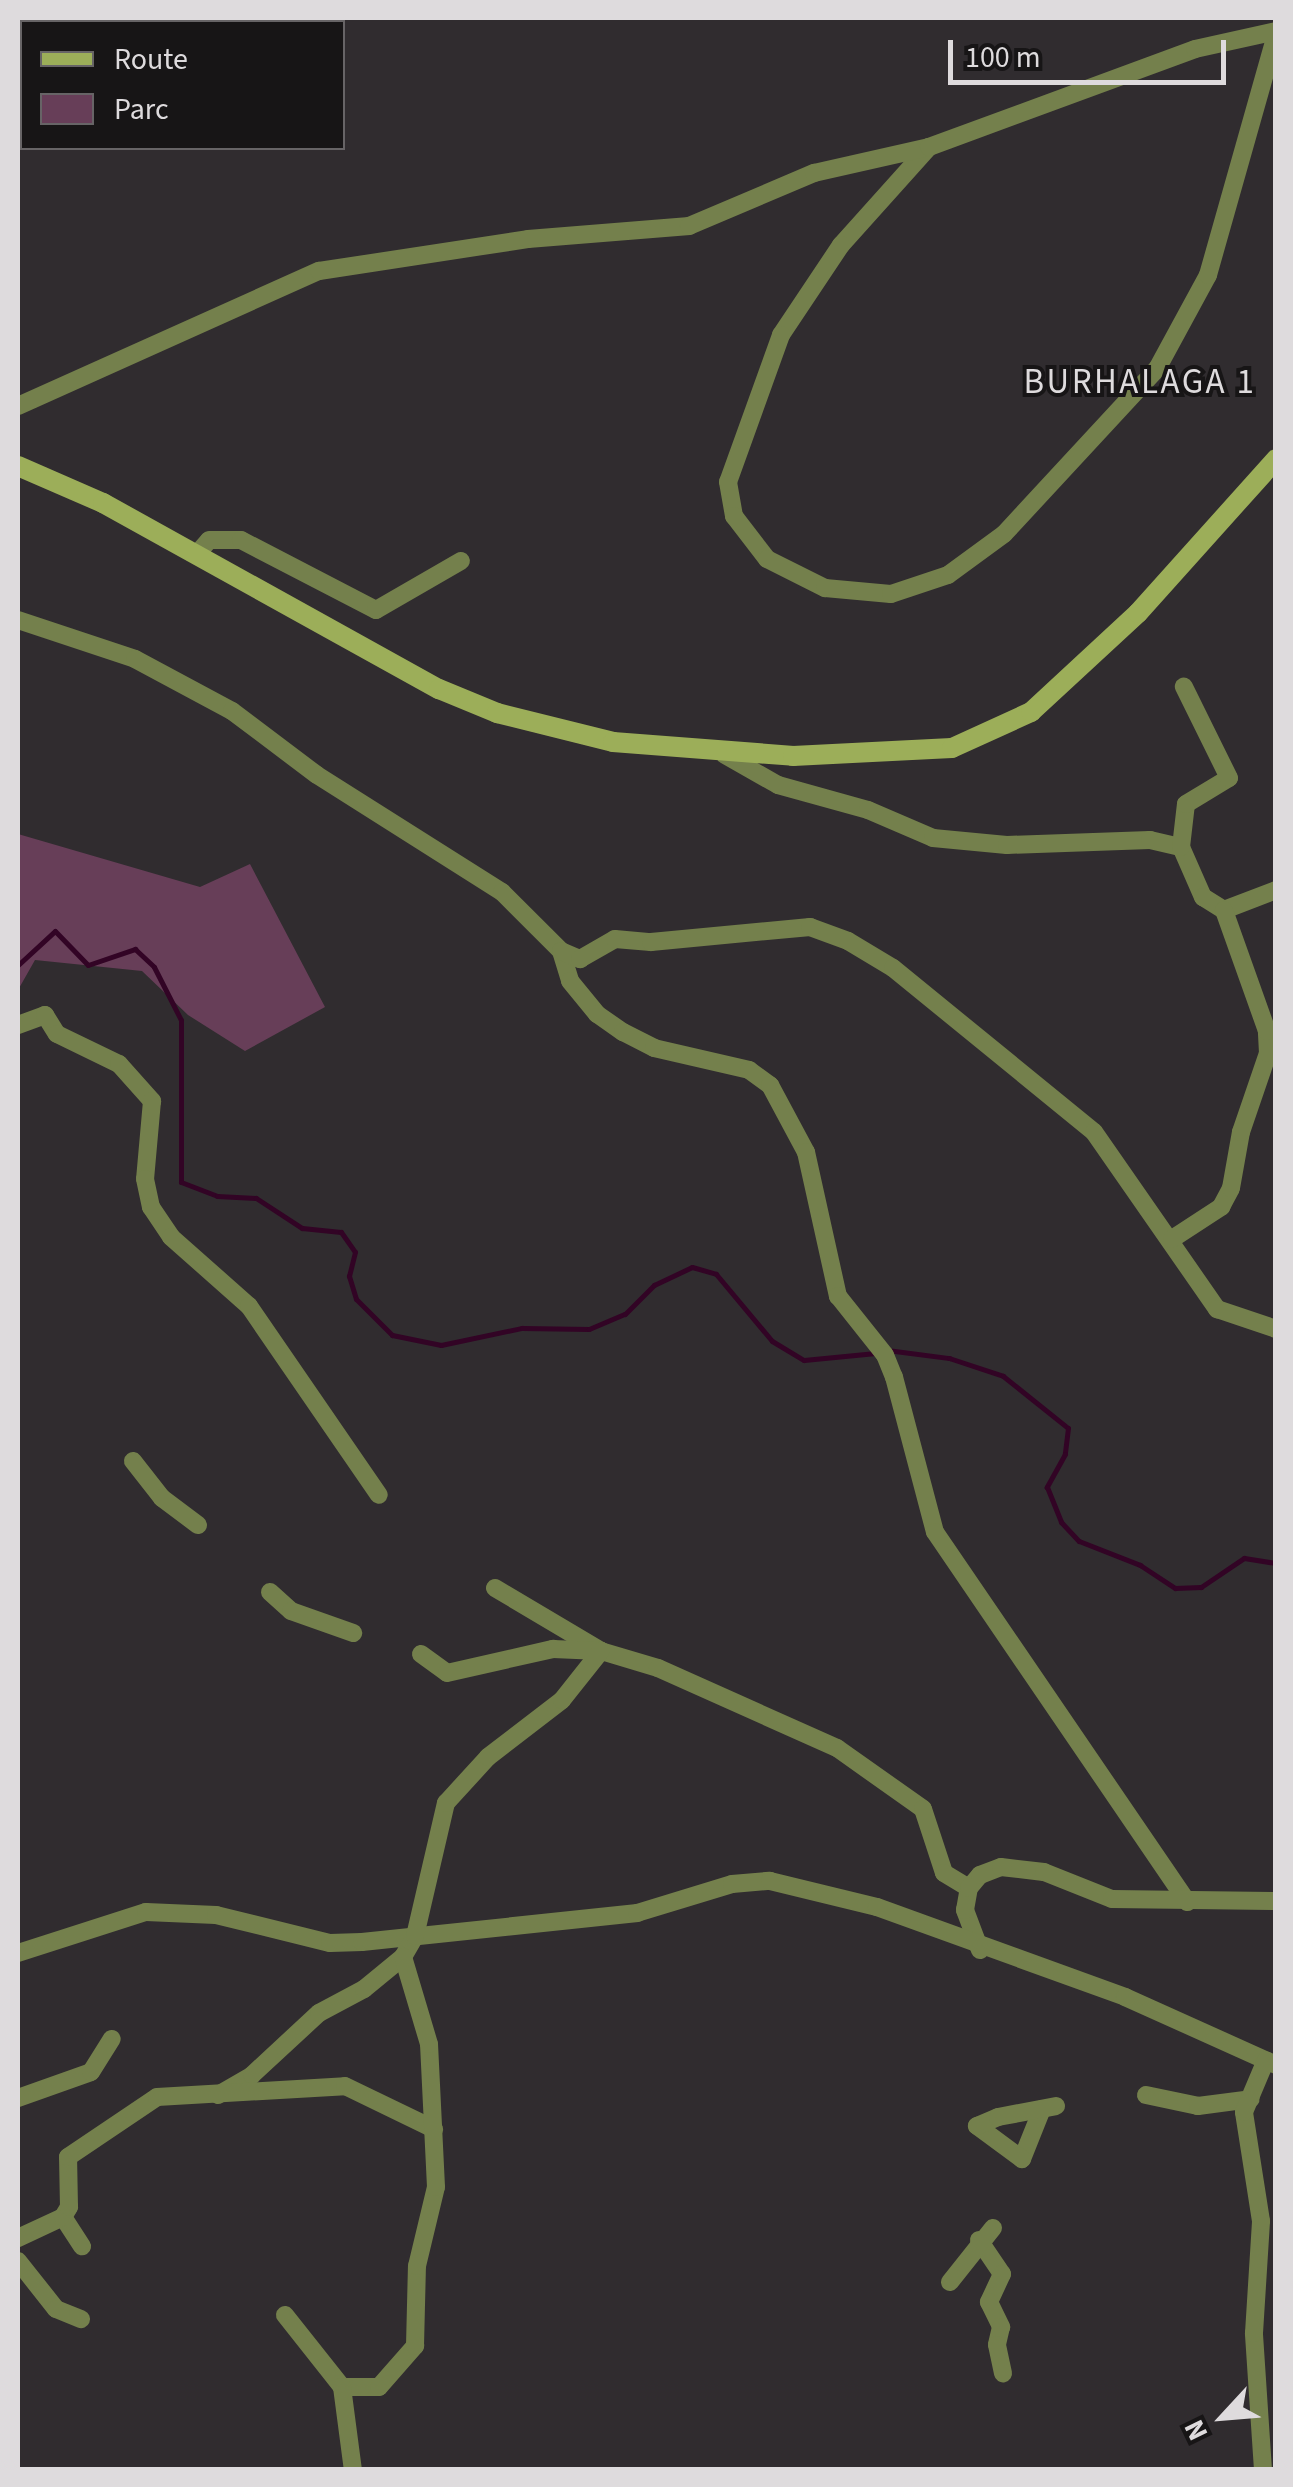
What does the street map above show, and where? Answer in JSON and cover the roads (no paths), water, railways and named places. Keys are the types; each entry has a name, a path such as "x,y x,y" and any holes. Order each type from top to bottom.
{"street":[{"path":"18,406 319,271 528,239 689,226 814,173 928,147 1196,48 1276,32 1208,275 1148,381 1004,534 948,576 890,594 825,588 792,576 746,536 734,516 731,469 790,320 841,244 928,147"},
{"path":"18,466 197,554 350,643 496,713 613,742 725,754 921,753 989,736 1080,671 1276,459"},
{"path":"197,554 210,540 241,540 376,610 462,561"},
{"path":"18,620 135,658 232,711 317,774 502,892 561,951 580,959 615,938 651,942 810,928 848,941 894,968 1094,1132 1218,1309 1276,1329"},
{"path":"1172,1239 1221,1207 1231,1188 1241,1132 1268,1053 1267,1031 1224,910 1203,898 1181,846 1186,804 1229,778 1184,687"},
{"path":"725,754 778,785 868,810 933,838 1007,846 1121,838 1181,846"},
{"path":"1224,910 1276,890"},
{"path":"561,951 570,981 623,1032 654,1048 749,1070 785,1107 825,1220 838,1296 885,1355 935,1532 1187,1902"},
{"path":"18,1024 44,1015 57,1034 119,1064 152,1101 145,1179 152,1207 171,1237 250,1306 379,1495"},
{"path":"133,1461 162,1498 198,1525"},
{"path":"495,1588 601,1651 658,1668 837,1748 922,1809 944,1873 969,1888"},
{"path":"270,1592 292,1611 353,1633"},
{"path":"421,1654 448,1673 553,1649 601,1651"},
{"path":"218,2095 252,2075 319,2012 364,1989 403,1956 415,1936 446,1802 488,1756 562,1700 601,1651"},
{"path":"980,1950 966,1910 969,1888 1000,1867 1044,1872 1112,1899 1276,1901"},
{"path":"18,1953 109,1922 178,1910 330,1943 637,1913 732,1884 770,1881 877,1907 980,1950 1125,1997 1271,2062 1244,2112 1261,2221 1254,2333 1263,2470"},
{"path":"342,2387 379,2387 415,2346 416,2266 436,2187 429,2044 403,1956"},
{"path":"18,2098 91,2072 112,2039"},
{"path":"18,2238 63,2217 69,2207 65,2162 76,2150 156,2098 345,2086 434,2129"},
{"path":"1146,2095 1198,2106 1251,2099"},
{"path":"63,2217 82,2246"},
{"path":"950,2282 986,2234 1002,2274 989,2302 1001,2328 996,2345 1003,2373"},
{"path":"18,2260 56,2309 82,2319"},
{"path":"285,2315 342,2387 353,2470"}],"waterway":[{"path":"18,965 55,931 88,965 135,949 154,967 181,1020 181,1182 217,1196 256,1198 302,1228 341,1232 355,1252 349,1276 356,1299 392,1335 441,1345 522,1328 589,1329 625,1314 654,1285 692,1267 716,1274 772,1341 804,1360 876,1353"},
{"path":"887,1350 949,1358 1003,1376 1068,1428 1065,1454 1047,1487 1061,1522 1079,1541 1140,1565 1175,1588 1201,1587 1244,1558 1276,1563"}],"district":[{"name":"BURHALAGA 1","path":"1140,382"}]}
